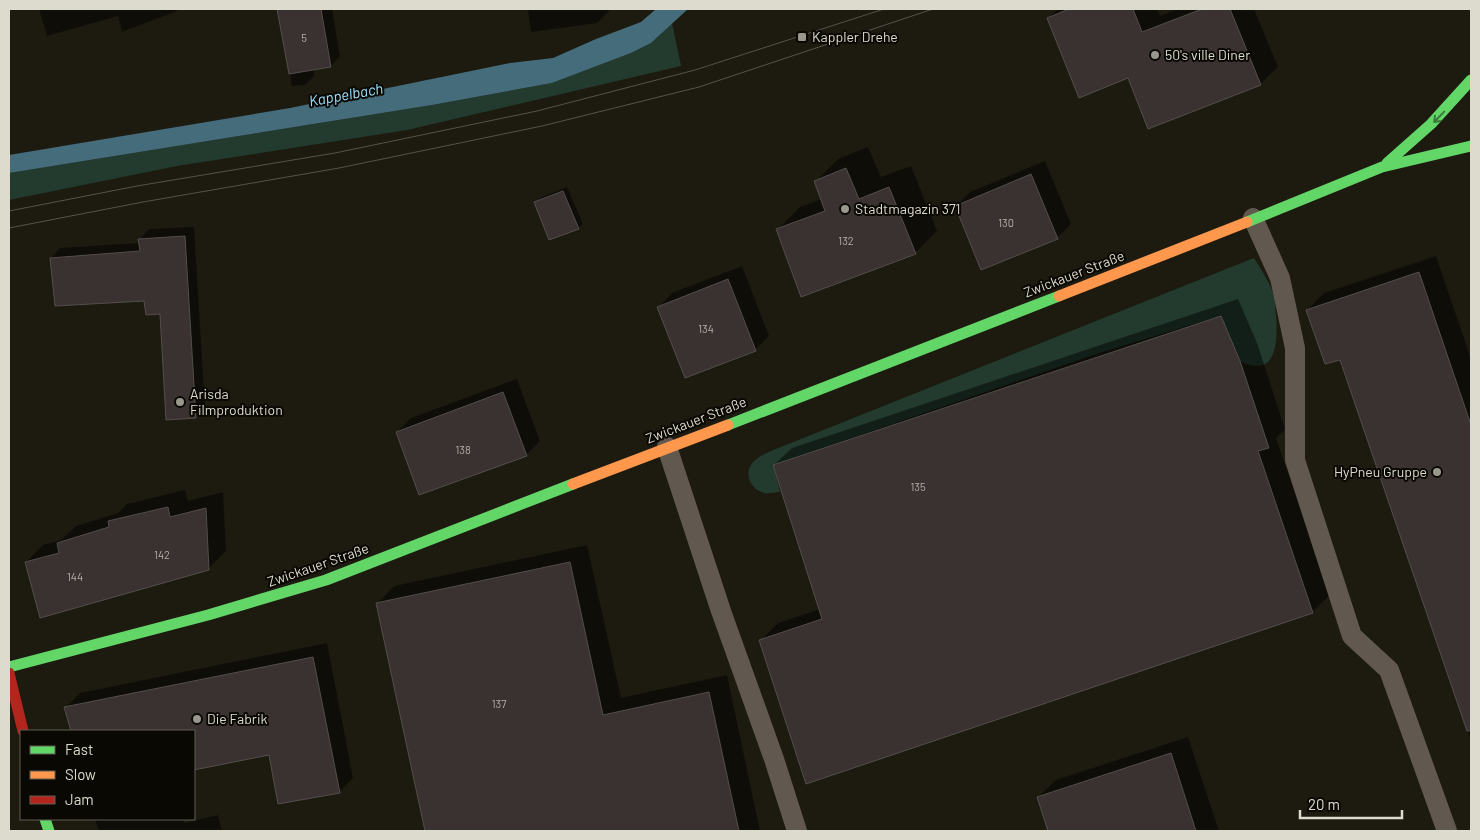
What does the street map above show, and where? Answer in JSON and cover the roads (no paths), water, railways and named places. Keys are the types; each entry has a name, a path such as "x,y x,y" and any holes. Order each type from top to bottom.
{"main road":[{"name":"Zwickauer Straße","path":"1382,167 1426,131 1454,102 1471,80"},
{"name":"Zwickauer Straße","path":"9,666 172,625 304,588 1120,273 1382,167 1471,146"},
{"path":"9,673 23,730"}],"lane":[{"path":"1253,218 1280,278 1295,348 1295,460 1352,636 1389,670 1447,831"},
{"path":"667,447 715,594 774,759 797,831"}],"water":[{"path":"656,9 688,9 651,43 631,53 552,83 432,105 9,173 9,155 290,108 510,63 553,58 641,22"}],"tram line":[{"path":"9,211 137,186 335,153 537,111 695,70 884,9"},
{"path":"9,228 143,202 339,168 542,126 699,87 933,9"}],"place":[{"name":"Kappler Drehe","path":"802,37"},
{"name":"50's ville Diner","path":"1155,55"},
{"name":"Stadtmagazin 371","path":"845,209"},
{"name":"Arisda Filmproduktion","path":"180,402"},
{"name":"HyPneu Gruppe","path":"1437,472"},
{"name":"Die Fabrik","path":"197,719"}],"water label":[{"name":"Kappelbach","path":"346,95"}]}
